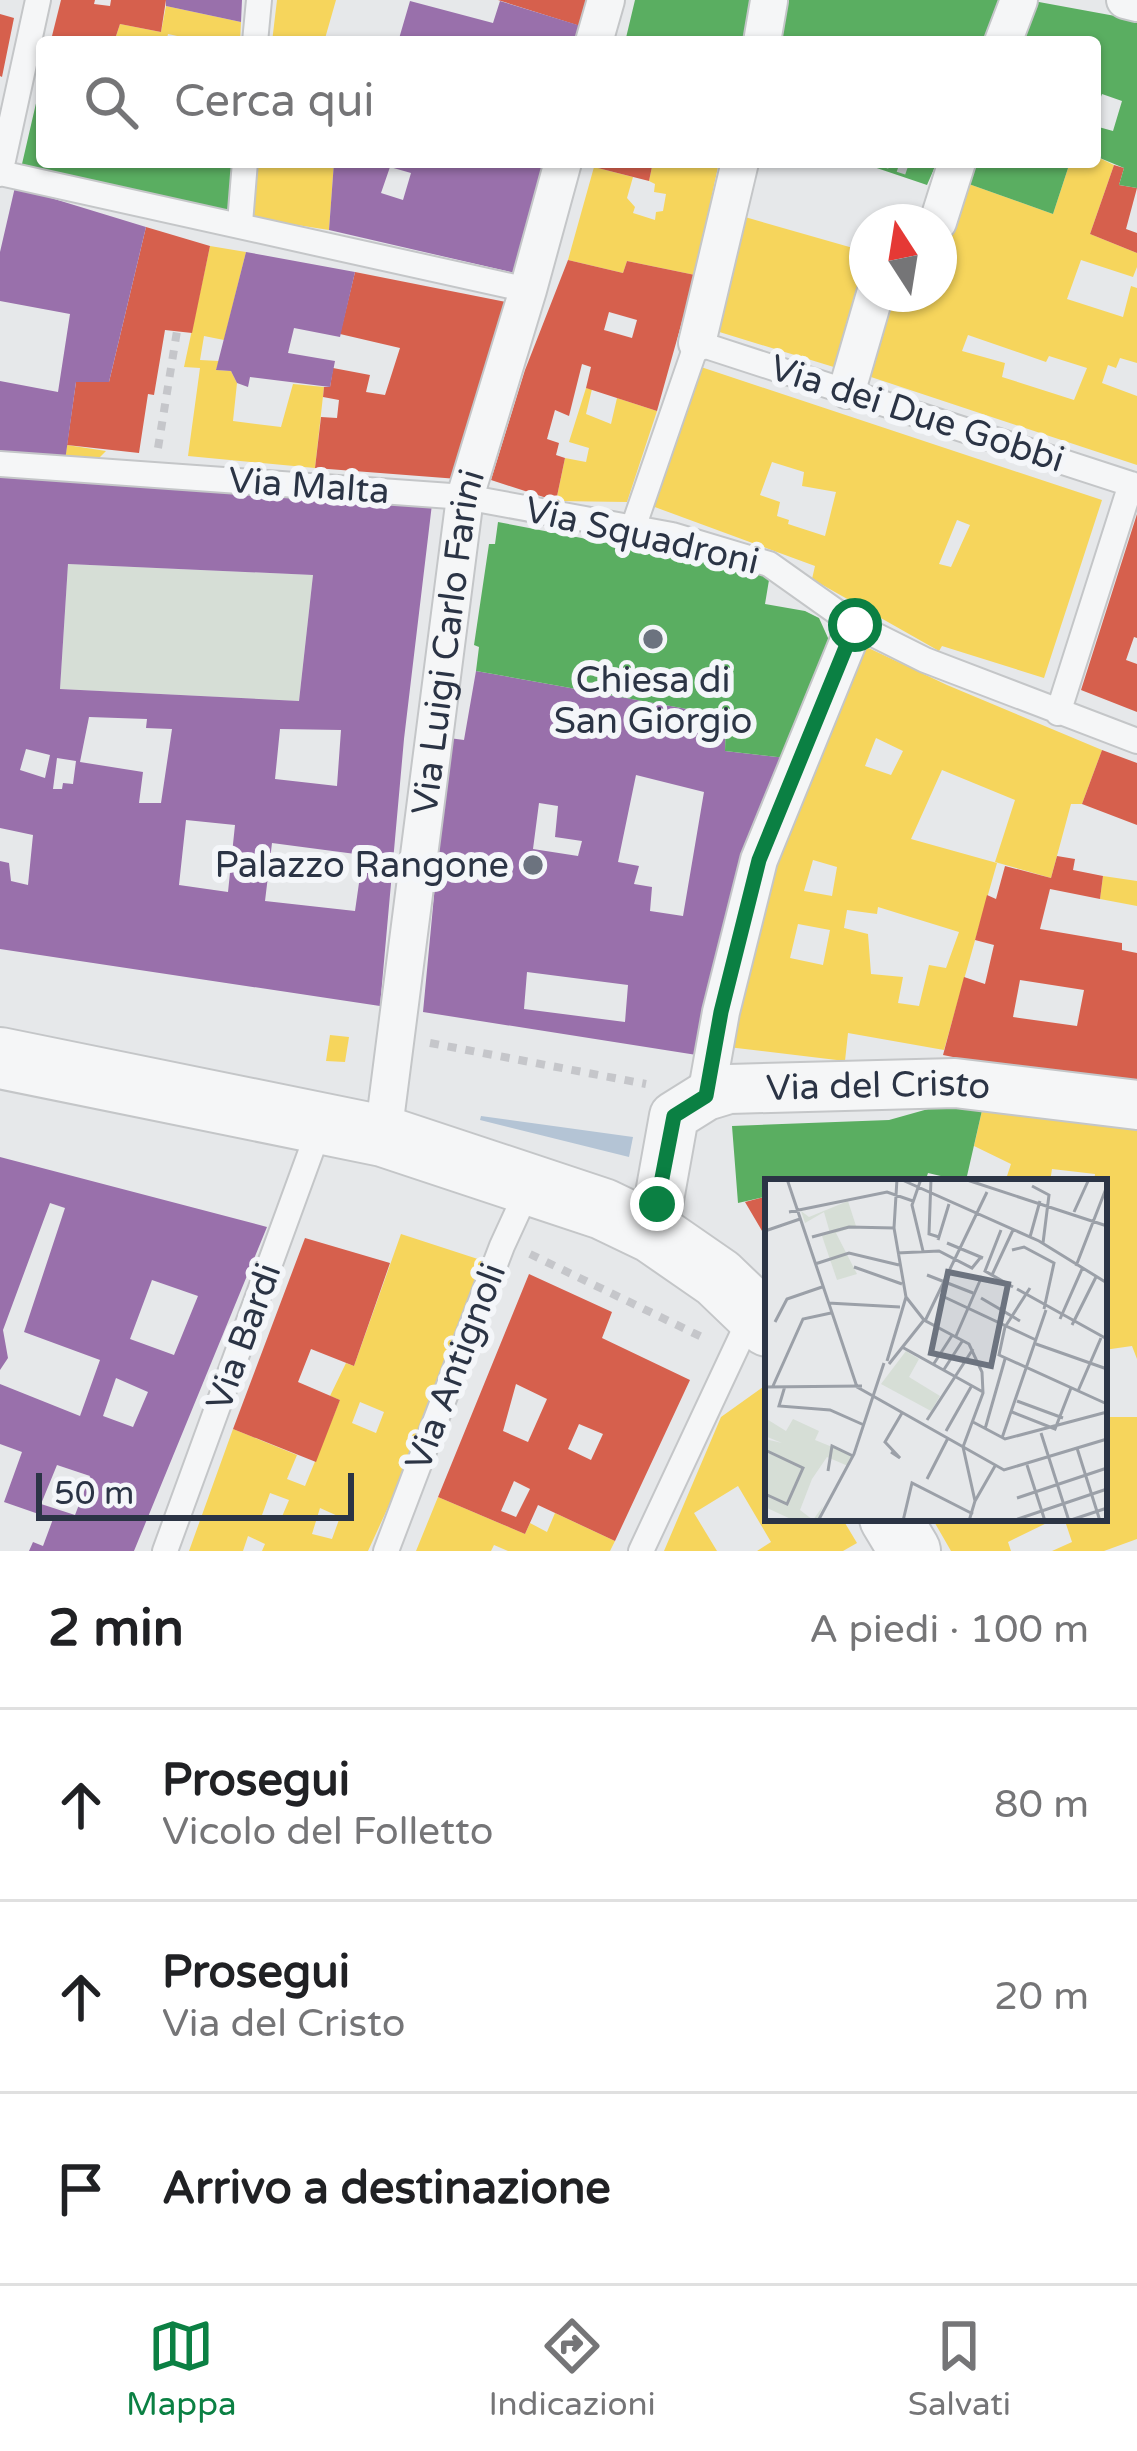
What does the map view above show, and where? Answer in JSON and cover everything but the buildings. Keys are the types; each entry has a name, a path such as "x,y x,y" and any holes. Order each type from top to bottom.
{"street":[{"path":"597,36 606,0"},
{"path":"1005,36 1018,0"},
{"path":"1126,0 1137,3"},
{"path":"762,36 769,1"},
{"name":"Via Luigi Carlo Farini","path":"383,1136 465,497 529,290 560,168"},
{"path":"697,343 739,168"},
{"path":"940,204 944,170"},
{"path":"847,389 869,312"},
{"path":"652,1233 674,1116 706,1096 721,1012 759,860 855,625"},
{"path":"0,1058 383,1136 531,1184 603,1209 652,1233 744,1316"},
{"name":"Via del Cristo","path":"706,1096 729,1089 955,1083 1137,1106"},
{"path":"892,1521 910,1551"}],"lane":[{"path":"38,0 0,173 529,290"},
{"path":"256,36 259,0"},
{"path":"240,223 245,168"},
{"path":"633,528 697,343"},
{"name":"Via dei Due Gobbi","path":"697,343 1134,485"},
{"name":"Via Malta","path":"0,464 465,497"},
{"path":"1058,713 1134,485"},
{"name":"Via Squadroni","path":"465,497 633,528 769,564 855,625 925,660 1137,741"},
{"name":"Via Bardi","path":"165,1551 302,1118"},
{"name":"Via Antignoli","path":"386,1551 502,1246 531,1184"},
{"path":"641,1551 744,1316"}],"path":[{"path":"153,475 177,331"},
{"path":"397,1036 706,1096"},
{"path":"538,1257 744,1316"}],"shaded area":[{"path":"68,564 313,575 299,701 60,689"}],"water":[{"path":"481,1116 633,1137 629,1157 480,1120"}],"place":[{"name":"Chiesa di San Giorgio","path":"653,639"},
{"name":"Palazzo Rangone","path":"533,865"}],"route":[{"path":"657,1204 674,1116 706,1096 721,1012 759,860 855,625"}]}
